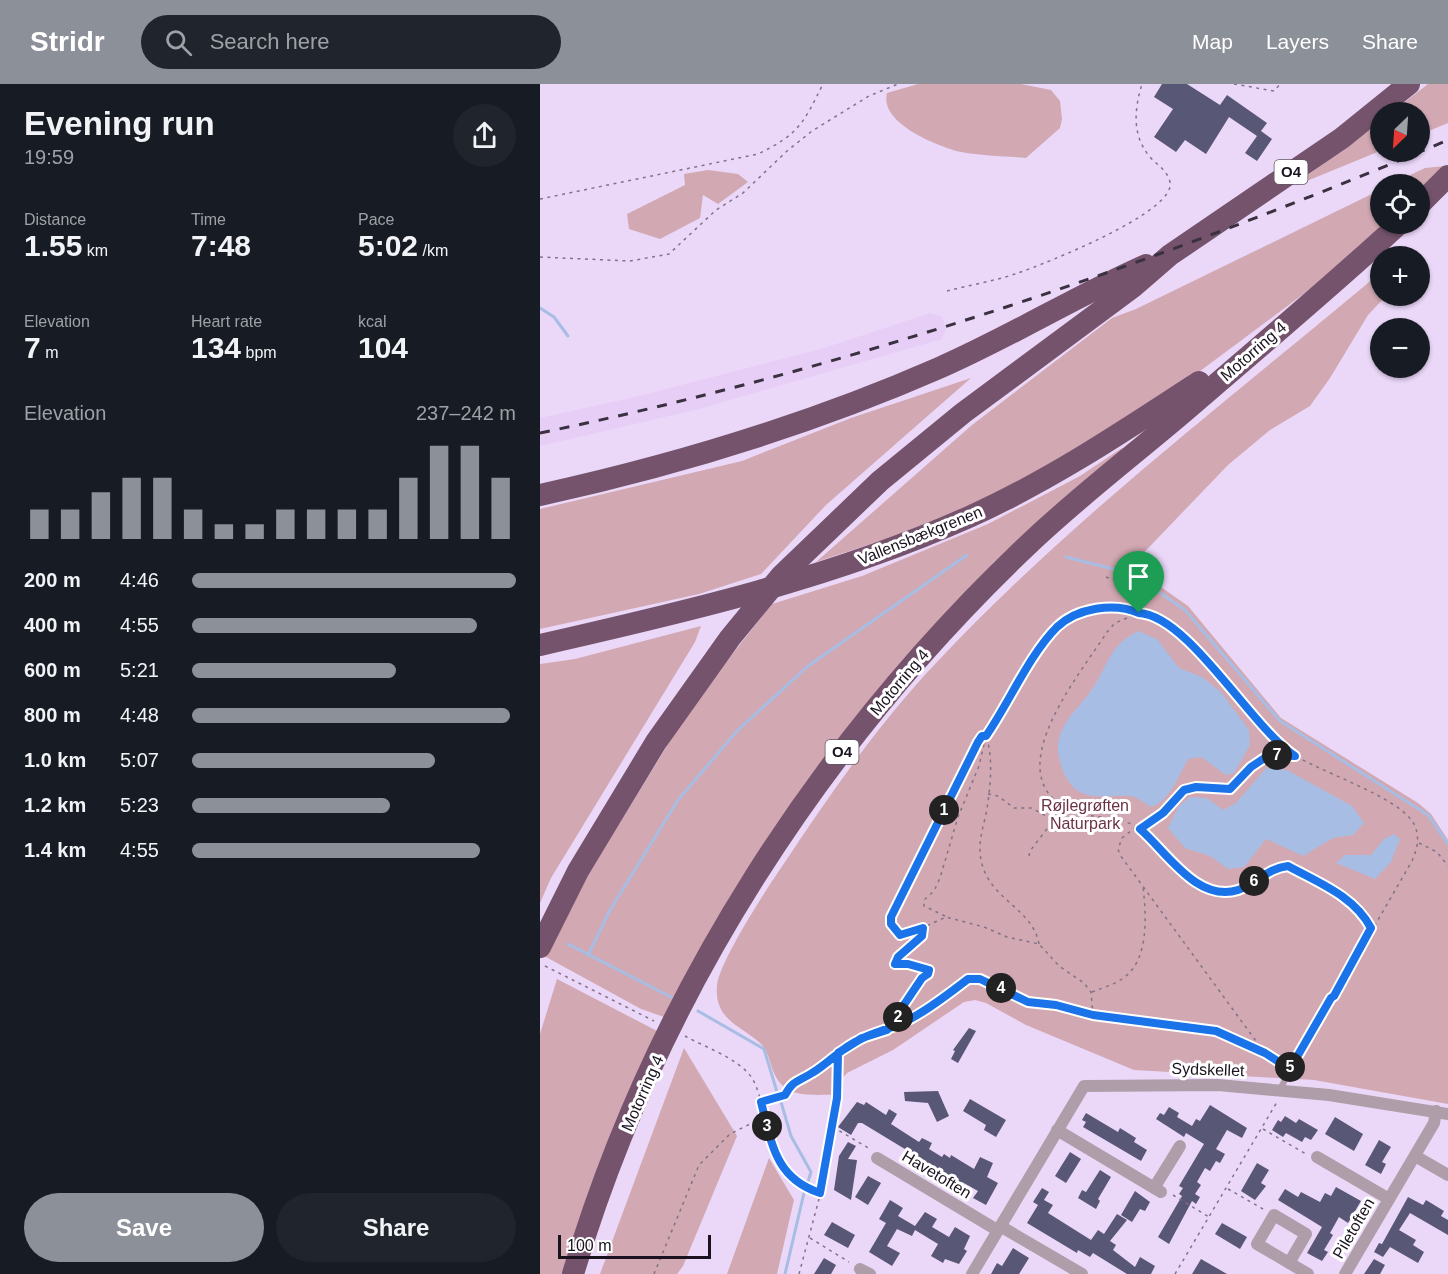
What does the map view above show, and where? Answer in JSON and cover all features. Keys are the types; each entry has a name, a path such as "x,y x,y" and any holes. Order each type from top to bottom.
{"highway":[{"name":"O4","path":"543,956 578,872 656,742 730,638 781,576 916,451 1042,352 1133,287 1170,255 1342,138 1408,84"},
{"path":"1430,194 1448,176"},
{"name":"Motorring 4","path":"573,1274 623,1136 687,996 764,863 837,758 929,646 1031,541 1333,284 1388,234"},
{"path":"540,495 709,452 859,401 940,368 1122,276 1170,255"},
{"name":"Vallensbækgrenen","path":"540,645 700,607 829,569 906,543 1033,486 1134,426 1264,341"}],"street":[{"name":"Sydskellet","path":"1057,1130 1077,1095 1084,1086 1092,1084 1218,1085 1280,1089 1442,1112"},
{"name":"Piletoften","path":"1346,1274 1442,1112"},
{"path":"972,1274 1057,1130 1158,1190 1180,1146"},
{"path":"1415,1156 1448,1175"},
{"name":"Piletoften","path":"1317,1157 1389,1199"},
{"name":"Havetoften","path":"877,1158 1082,1274"},
{"path":"1288,1263 1306,1234 1274,1215 1257,1244 1288,1263 1308,1274"}],"lane":[{"path":"1280,1089 1331,998"}],"path":[{"path":"540,199 758,154 784,141 798,130 823,84"},
{"path":"540,257 630,261 669,254 716,210 743,193 787,151 812,131 870,96 898,84"},
{"path":"947,291 1017,273 1093,242 1162,202 1168,195 1171,184 1165,170 1152,159 1138,141 1136,122 1142,84"},
{"path":"1234,84 1274,91 1280,84"},
{"path":"1106,577 1132,587 1139,613"},
{"path":"1039,944 1007,938 984,927 946,917 924,906 924,900 934,891 940,878 958,817 979,766 986,736 1018,683 1062,623 1098,608 1124,606 1139,613"},
{"path":"1331,998 1412,861 1418,843 1414,824 1397,808 1295,756 1272,738 1198,652 1162,621 1146,613 1139,613 1115,623 1049,724 1040,755 1041,775 1046,788 1064,807 1136,826 1174,863 1209,889 1220,892 1240,889 1277,867 1288,866 1352,902 1363,913 1371,928"},
{"path":"946,917 923,928 900,935 891,924 891,917 978,742 982,736 986,736"},
{"path":"986,736 989,767 988,794 979,850 982,866 993,886 1036,928 1039,944 1059,966 1084,983 1091,992 1093,1015"},
{"path":"1140,829 1163,813 1184,790 1196,787 1230,789 1251,767 1269,755 1295,756"},
{"path":"988,794 998,796 1014,808 1031,808 1054,820"},
{"path":"1029,856 1030,851 1064,807"},
{"path":"1136,826 1122,838 1118,849 1265,1053"},
{"path":"1418,843 1437,852 1448,866"},
{"path":"1091,992 1122,980 1135,966 1144,928 1143,885"},
{"path":"887,1030 922,978 928,974 929,970 908,964 895,964 898,957 922,936 923,928"},
{"path":"543,956 660,1024"},
{"path":"761,1102 785,1095 791,1083 812,1073 838,1053 862,1038 912,1019 973,977 1028,1002 1056,1005 1093,1015 1204,1028 1228,1035 1265,1053 1290,1069"},
{"path":"684,1036 739,1066 750,1076 761,1102 772,1143 786,1172 795,1182 820,1193"},
{"path":"799,1274 820,1193 837,1098 838,1053"},
{"path":"1175,1274 1262,1129 1278,1100 1280,1089"},
{"path":"654,1274 699,1165 730,1134 758,1120 764,1112"},
{"name":"Havetoften","path":"832,1126 876,1153 877,1158"},
{"path":"1262,1129 1311,1157 1317,1157"},
{"path":"1227,1188 1274,1215"},
{"path":"1158,1190 1167,1191 1209,1218"},
{"path":"809,1238 865,1271"}],"shaded area":[{"path":"930,313 942,316 946,329 942,339 695,410 540,446 540,418 635,397 821,349"}],"green space":[{"path":"918,84 1021,84 1051,90 1060,101 1062,119 1060,128 1026,158 977,154 951,149 912,132 892,114 887,104 887,93"},
{"path":"1428,84 1448,84 1448,123 1430,130 1430,102 1405,102"},
{"path":"1370,129 1370,155 1297,185"},
{"path":"1445,166 1430,180 1430,174 1412,174 1425,168"},
{"path":"708,170 738,174 748,182 718,204 703,195 700,218 660,239 629,229 627,214 685,185 684,174"},
{"path":"1370,195 1370,234 1373,234 1325,278 1133,421 966,513 816,562 972,425 1112,318 1136,309"},
{"name":"Røjlegrøften Naturpark","path":"1370,281 1370,306 1377,306 1368,315 1330,378 1310,406 1270,430 1228,465 1131,566 1188,606 1281,718 1418,803 1431,814 1448,840 1448,1104 1314,1080 1134,1070 1026,1025 986,1003 975,1000 964,1002 893,1050 847,1073 840,1081 835,1095 806,1094 789,1090 777,1078 762,1045 729,1020 719,1006 717,997 720,973 757,904 857,759 916,685 988,609 1152,461"},
{"path":"971,378 826,505 761,574 699,594 540,629 540,509 742,461 851,418"},
{"path":"1122,448 1124,451 1065,497 993,563 906,659 667,1018 641,1009 546,957 585,880 692,705 772,604 862,576 988,524 1080,476"},
{"path":"701,626 695,642 551,878 540,903 540,664 575,659"},
{"path":"557,979 659,1032 564,1274 540,1274 540,1034"},
{"path":"684,1048 737,1136 683,1266 677,1274 600,1274"},
{"path":"769,1158 794,1200 777,1274 727,1274"}],"water":[{"path":"1138,631 1157,639 1179,668 1202,677 1221,692 1249,730 1250,745 1234,773 1226,775 1201,757 1188,759 1169,793 1158,804 1151,807 1130,796 1093,796 1079,792 1064,773 1058,746 1069,718 1096,683 1112,653 1129,636"},
{"path":"1267,767 1287,770 1352,806 1364,823 1353,835 1333,838 1303,856 1266,839 1244,867 1228,869 1210,856 1185,848 1168,828 1179,806 1190,797 1207,798 1223,810 1236,803"},
{"path":"1394,834 1400,839 1391,862 1375,879 1336,863 1345,855 1371,855 1384,839"}],"building":[{"path":"1162,84 1187,84 1220,105 1227,95 1267,123 1261,131 1272,139 1257,161 1245,153 1257,136 1229,117 1206,154 1185,140 1176,152 1154,137 1173,109 1154,97"},
{"path":"969,1028 976,1031 958,1063 951,1059 955,1051 953,1050"},
{"path":"938,1091 949,1116 937,1122 928,1103 905,1101 904,1092"},
{"path":"970,1099 1006,1120 996,1137 984,1130 986,1125 963,1111"},
{"path":"857,1102 864,1105 866,1102 886,1115 889,1109 897,1114 891,1124 919,1142 922,1138 932,1143 929,1149 942,1157 944,1154 950,1158 951,1155 974,1169 980,1157 993,1163 987,1177 998,1183 986,1205 973,1198 978,1191 962,1182 957,1189 942,1180 946,1174 862,1123 858,1123 851,1135 838,1127"},
{"path":"1210,1105 1247,1128 1242,1138 1227,1130 1216,1149 1225,1154 1220,1163 1216,1161 1210,1171 1205,1168 1197,1182 1201,1185 1195,1194 1200,1197 1196,1204 1192,1201 1169,1244 1158,1237 1182,1196 1179,1194 1183,1188 1179,1186 1204,1144 1186,1133 1184,1137 1156,1119 1160,1113 1164,1115 1169,1107 1179,1113 1177,1117 1192,1126 1196,1119 1200,1121"},
{"path":"1086,1113 1118,1132 1120,1128 1136,1138 1134,1142 1147,1150 1141,1161 1083,1127 1086,1122 1082,1120"},
{"path":"1285,1116 1296,1123 1299,1119 1318,1130 1311,1140 1305,1137 1302,1142 1286,1133 1283,1137 1272,1130 1278,1120 1281,1122"},
{"path":"1335,1117 1363,1134 1354,1151 1325,1134"},
{"path":"1379,1140 1391,1147 1382,1162 1386,1164 1381,1174 1365,1165"},
{"path":"848,1142 856,1146 848,1159 857,1160 851,1200 834,1190 839,1156"},
{"path":"1070,1152 1081,1159 1066,1183 1055,1176"},
{"path":"1257,1163 1269,1170 1261,1183 1266,1186 1255,1200 1241,1191"},
{"path":"1100,1170 1111,1177 1098,1199 1100,1201 1096,1209 1078,1198 1082,1190 1086,1192"},
{"path":"868,1176 881,1183 868,1205 855,1197"},
{"path":"1336,1187 1361,1201 1348,1223 1339,1217 1330,1233 1333,1235 1324,1250 1328,1252 1322,1261 1307,1253 1322,1227 1278,1200 1285,1189 1298,1197 1301,1192 1320,1202 1325,1193 1331,1196"},
{"path":"1042,1188 1049,1192 1044,1200 1053,1205 1048,1213 1091,1240 1098,1230 1104,1234 1117,1214 1127,1220 1110,1241 1116,1245 1113,1250 1135,1267 1140,1257 1155,1266 1151,1274 1127,1274 1093,1253 1090,1257 1078,1250 1077,1253 1027,1223 1038,1205 1033,1202"},
{"path":"1135,1191 1150,1202 1145,1211 1140,1209 1132,1222 1121,1215"},
{"path":"1408,1197 1423,1205 1426,1200 1444,1211 1441,1216 1448,1220 1448,1235 1410,1213 1399,1230 1416,1240 1413,1245 1424,1252 1418,1263 1390,1247 1383,1257 1374,1252 1379,1243 1382,1244"},
{"path":"890,1200 903,1208 898,1216 915,1226 925,1212 937,1219 932,1227 949,1237 955,1227 970,1236 964,1249 967,1251 959,1264 945,1259 943,1263 931,1256 938,1244 915,1230 912,1236 897,1229 887,1246 900,1253 892,1266 869,1252 886,1223 879,1219"},
{"path":"832,1222 855,1235 848,1248 824,1235"},
{"path":"1222,1223 1247,1237 1240,1249 1215,1234"},
{"path":"1013,1248 1029,1258 1019,1274 991,1274 997,1263 1002,1266"},
{"path":"824,1258 836,1265 831,1274 814,1274"},
{"path":"1201,1259 1227,1274 1192,1274"},
{"path":"1374,1259 1385,1265 1380,1274 1364,1274"}],"waterway":[{"path":"540,308 554,317 568,336"},
{"path":"588,955 610,910 678,800 737,731 808,666 967,555"},
{"path":"1066,557 1133,574 1185,610 1280,721 1428,815 1448,844"},
{"path":"568,944 673,998"},
{"path":"698,1011 764,1049 777,1092"},
{"path":"781,1102 791,1136 811,1172 807,1185"},
{"path":"785,1274 804,1193"}],"railway":[{"path":"540,433 771,378 1001,309 1227,229 1448,140"}],"route":[{"path":"1139,613 1124,606 1098,608 1062,623 1055,629 1018,683 986,736 982,736 978,742 891,917 894,932 900,935 905,936 923,928 922,936 898,957 895,964 908,964 929,970 928,974 922,978 897,1020 887,1030 862,1038 838,1053 837,1098 823,1184 820,1193 802,1187 786,1172 779,1159 772,1143 761,1102 785,1095 791,1083 812,1073 845,1047 862,1038 887,1030 912,1019 973,977 1028,1002 1056,1005 1093,1015 1216,1031 1265,1053 1290,1069 1334,996 1371,928 1363,913 1352,902 1288,866 1277,867 1240,889 1220,892 1209,889 1174,863 1140,829 1163,813 1184,790 1196,787 1230,789 1251,767 1269,755 1295,756 1272,738 1198,652 1162,621 1146,613 1139,613"}]}
